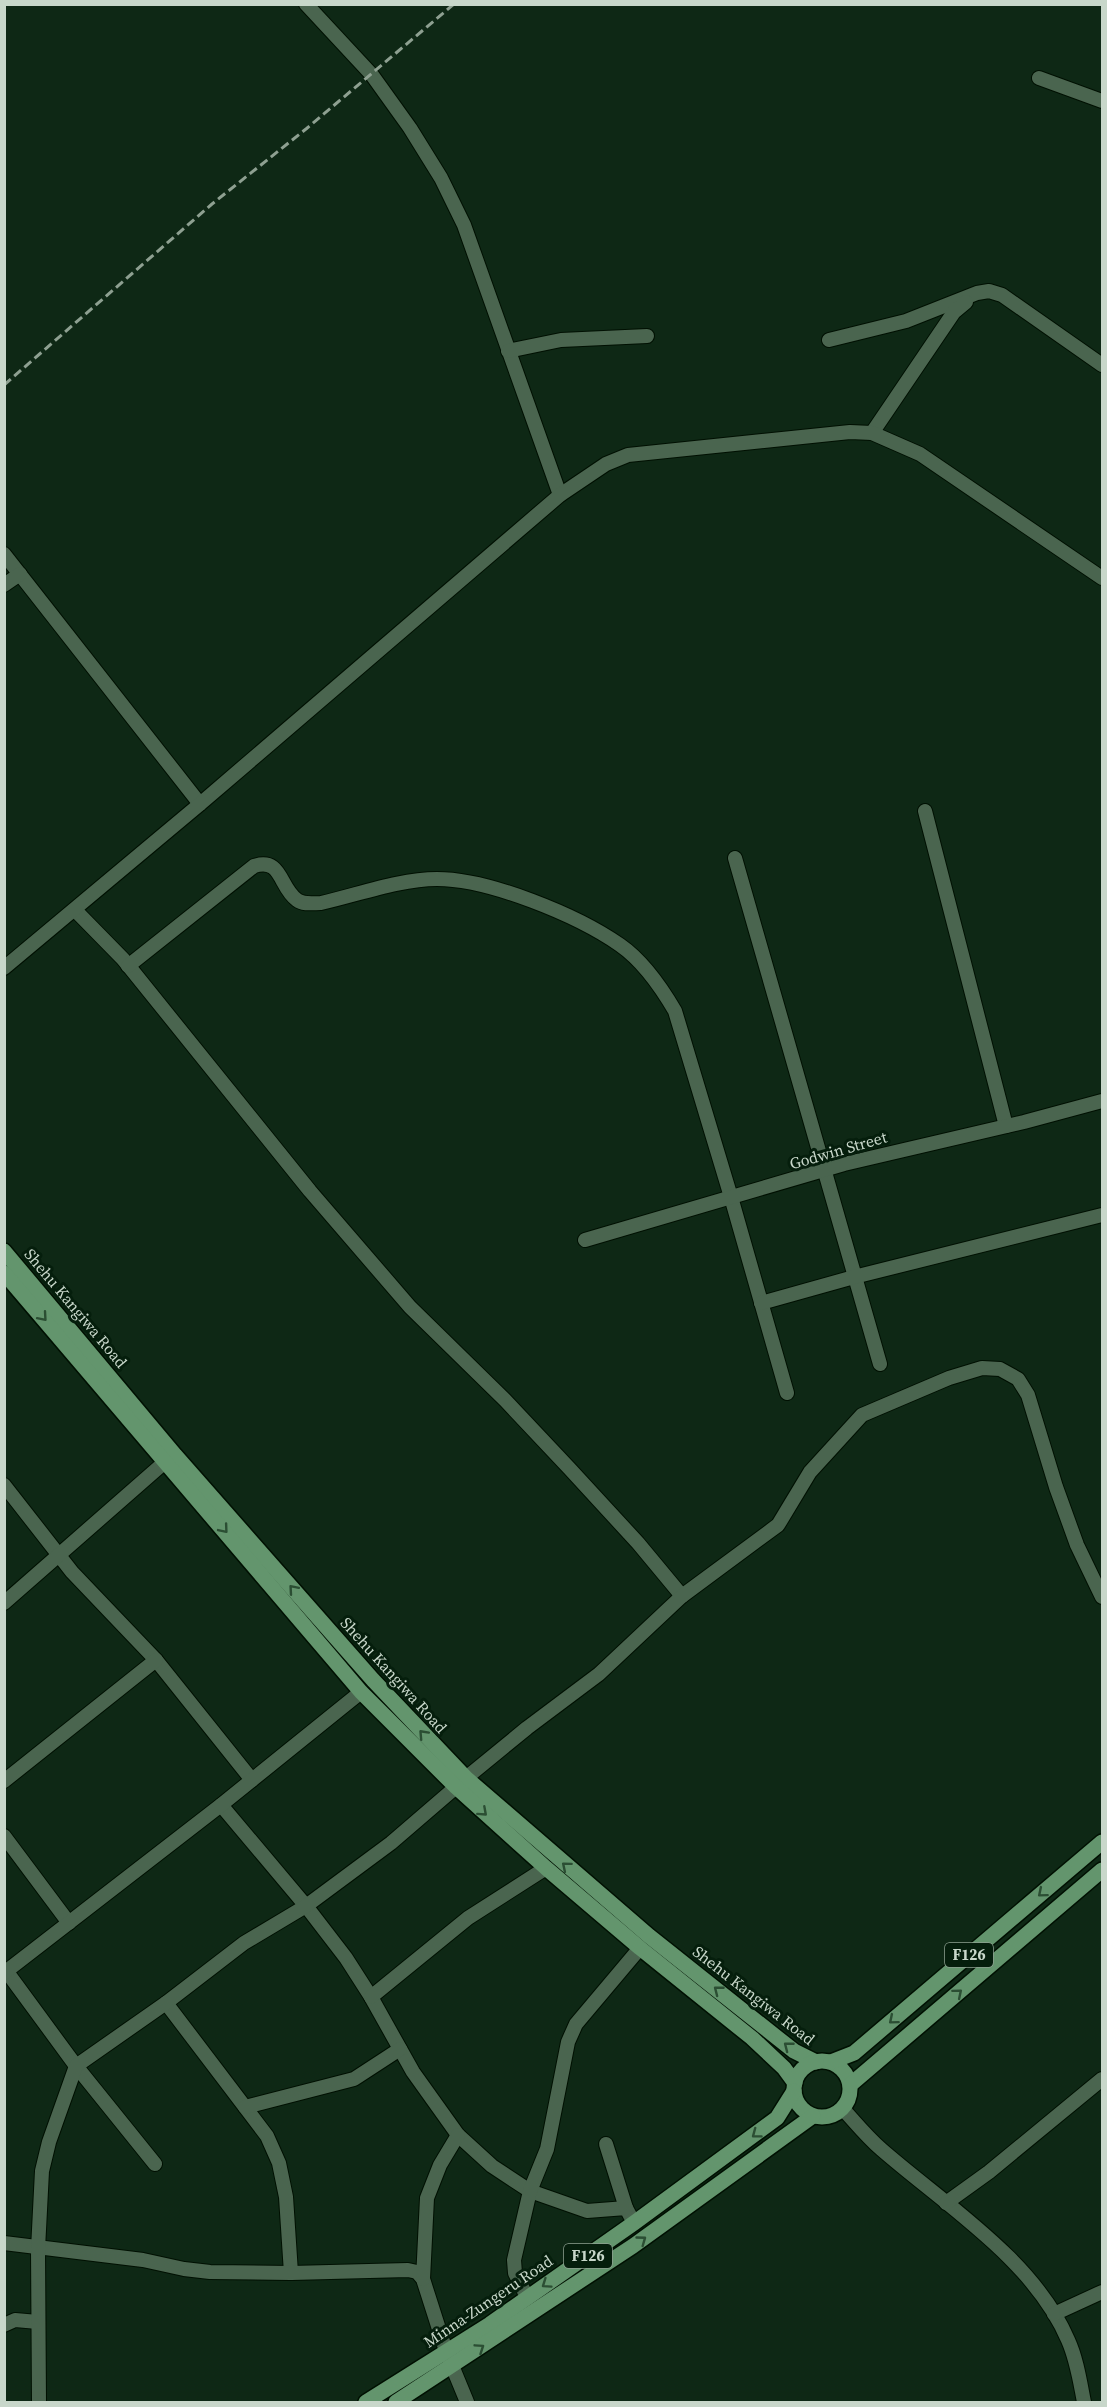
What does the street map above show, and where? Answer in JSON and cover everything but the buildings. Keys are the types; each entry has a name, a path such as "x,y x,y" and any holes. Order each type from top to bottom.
{"main road":[{"name":"Shehu Kangiwa Road","path":"4,1251 175,1455 461,1783 794,2051 823,2062"},
{"name":"Shehu Kangiwa Road","path":"4,1273 361,1692 461,1783 546,1868 640,1948 752,2038 784,2068 794,2087"},
{"name":"F126","path":"794,2087 802,2069 854,2053 1102,1842"},
{"name":"F126","path":"850,2085 1102,1870"},
{"path":"1067,1872 1081,1888"},
{"path":"823,2062 840,2067 847,2076 850,2085 848,2102 843,2109"},
{"path":"794,2087 799,2106 813,2116"},
{"name":"Minna-Zungeru Road","path":"366,2403 634,2223 777,2118 794,2087"},
{"name":"F126","path":"813,2116 832,2116 843,2109"},
{"name":"Minna-Zungeru Road","path":"396,2403 633,2246 813,2116"}],"street":[{"path":"306,4 372,75 410,128 441,178 464,225 560,495"},
{"path":"1039,78 1102,101"},
{"path":"829,340 906,321 977,292 989,291 1002,295 1102,365"},
{"path":"872,433 954,312 977,292"},
{"path":"508,351 561,340 647,336"},
{"path":"4,968 200,804 560,495 606,464 628,454 850,432 872,433 920,454 1102,578"},
{"path":"4,554 200,804"},
{"path":"4,585 20,574"},
{"path":"925,812 1006,1126"},
{"path":"735,858 880,1364"},
{"path":"128,966 254,866 265,862 272,865 297,900 307,904 321,903 406,883 436,879 460,881 502,890 542,905 621,945 662,989 675,1011 787,1393"},
{"path":"75,910 128,966 310,1191 410,1307 505,1400 561,1459 638,1543 682,1596"},
{"name":"Godwin Street","path":"585,1240 889,1152 1006,1126 1102,1101"},
{"path":"761,1303 854,1276 1102,1215"},
{"path":"39,2403 38,2249 42,2171 49,2142 76,2066 166,2003 244,1943 306,1906 391,1843 527,1728 599,1674 682,1596 778,1525 810,1472 862,1415 949,1378 982,1368 1000,1369 1018,1379 1028,1395 1056,1487 1077,1545 1102,1597"},
{"path":"4,1603 166,1461"},
{"path":"4,1485 58,1556 156,1660 252,1780"},
{"path":"4,1781 156,1660"},
{"path":"155,2164 76,2066 6,1972 221,1805 361,1692"},
{"path":"221,1805 306,1906 346,1958 413,2072 458,2135 492,2166 530,2192 587,2211 626,2208"},
{"path":"4,1836 69,1923"},
{"path":"371,1997 468,1918 546,1868"},
{"path":"527,2297 515,2273 513,2260 530,2192 547,2149 568,2042 576,2024 640,1948"},
{"path":"166,2003 267,2136 279,2163 286,2197 291,2273"},
{"path":"245,2107 354,2079 400,2049"},
{"path":"946,2203 1032,2138 1102,2079"},
{"path":"843,2109 879,2148 1021,2269 1040,2291 1072,2350 1084,2403"},
{"path":"458,2135 430,2187 423,2278 446,2351 467,2403"},
{"path":"606,2144 626,2208 634,2223"},
{"path":"4,2243 38,2249 143,2260 210,2272 291,2273 408,2270 417,2272 423,2278"},
{"path":"1054,2314 1102,2292"},
{"path":"4,2325 15,2320 38,2322"}],"railway":[{"path":"4,385 212,204 306,129 454,4"}]}
